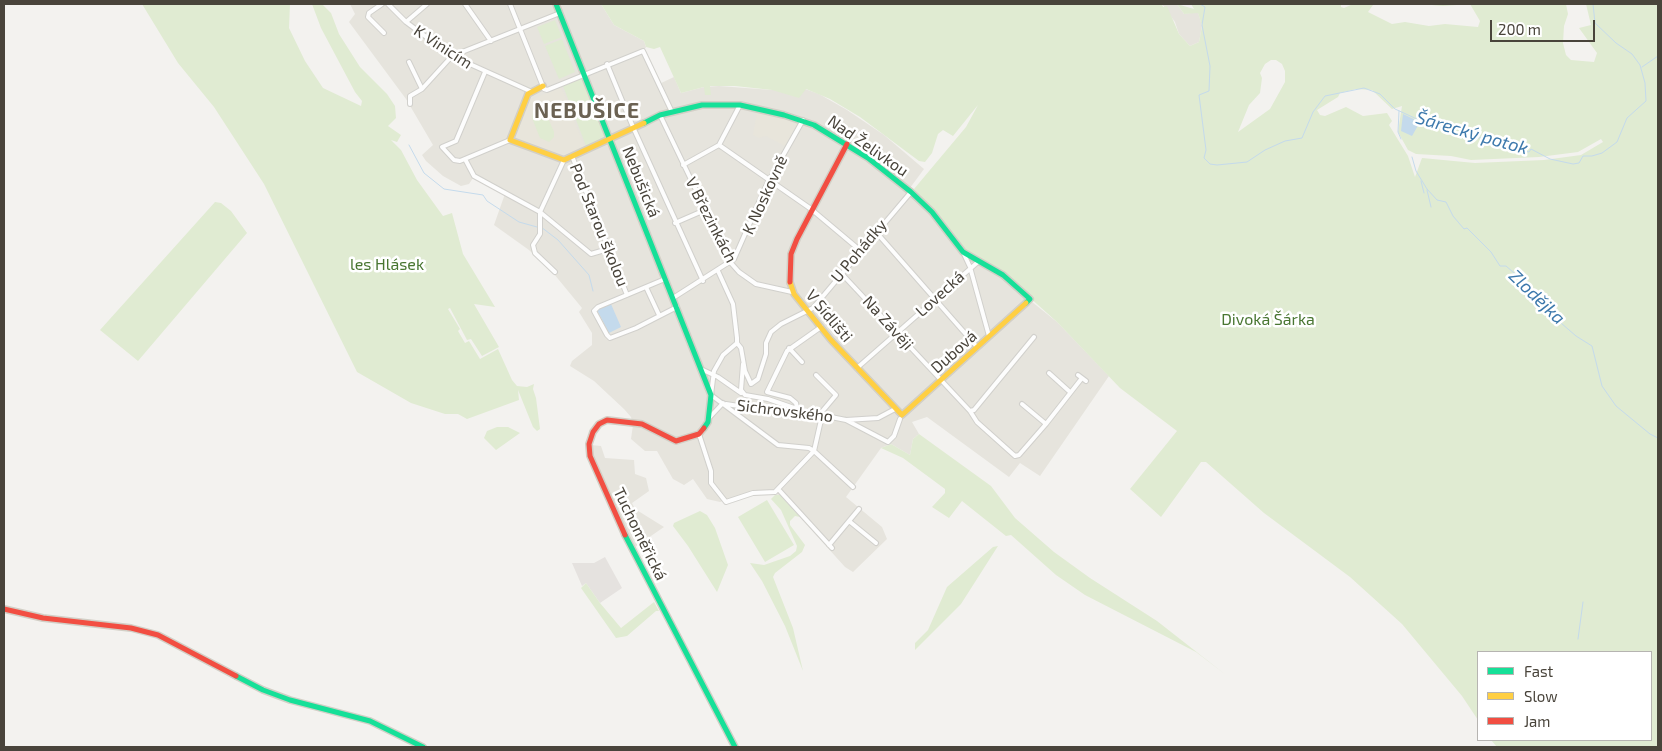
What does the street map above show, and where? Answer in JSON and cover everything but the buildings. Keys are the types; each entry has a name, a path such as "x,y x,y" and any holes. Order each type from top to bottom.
{"street":[{"path":"382,4 370,13 368,17 384,33"},
{"name":"K Vinicím","path":"388,4 406,22 452,56 532,92"},
{"path":"406,22 427,4"},
{"path":"465,4 491,41"},
{"path":"510,4 543,86 547,90 607,64 643,51 672,112"},
{"name":"Nebušická","path":"556,4 703,370 711,395"},
{"path":"410,104 410,96 422,88 452,56 560,13"},
{"path":"409,62 422,88"},
{"path":"607,64 633,127 703,281"},
{"path":"485,72 456,140 444,146 443,150 454,160 465,159 510,140 564,160 540,212 540,234 534,245 535,253 555,272"},
{"path":"510,140 527,95 543,86"},
{"name":"Nad Želivkou","path":"564,160 660,115 702,105 740,105 803,120 848,144 911,192 932,212 963,252"},
{"path":"683,165 719,145 740,105"},
{"name":"V Březinkách","path":"660,115 731,263 739,272 756,284 792,292"},
{"name":"K Noskovně","path":"673,298 731,263 737,255 769,180 803,120"},
{"name":"V Sídlišti","path":"848,144 811,209 791,254 788,270 792,292 821,328 895,409"},
{"path":"719,145 811,209 861,251"},
{"name":"Pod Starou školou","path":"572,156 627,295"},
{"path":"465,159 474,176 540,212 590,254 608,248"},
{"name":"U Pohádky","path":"808,311 911,192"},
{"path":"676,223 705,210"},
{"path":"876,232 977,347"},
{"path":"963,252 979,261"},
{"path":"963,252 970,267 989,336"},
{"name":"Lovecká","path":"857,368 979,261"},
{"name":"Dubová","path":"895,409 903,414 1030,299 1003,275 979,261"},
{"path":"718,271 733,304 737,343 741,348 743,362 751,384 758,379 766,354 766,343 772,332 781,324 808,311"},
{"name":"Na Závěji","path":"841,273 970,411 977,422 1015,456 1019,455 1046,424"},
{"path":"665,279 594,309 608,337 615,337 677,307"},
{"path":"646,286 659,316"},
{"path":"797,410 796,403 790,398 767,392 789,348 821,328"},
{"path":"970,411 974,410 1034,337"},
{"path":"737,343 723,355 714,376 709,418 705,428 699,434 711,471 711,483 726,502 746,494 780,490 814,451 822,420 820,414 836,394 816,375"},
{"path":"789,348 802,362"},
{"path":"743,362 741,390 746,395"},
{"path":"703,370 746,395 768,398 797,410"},
{"path":"1049,373 1070,392"},
{"path":"1022,404 1046,424 1080,376 1086,381"},
{"path":"711,395 778,445 809,448 814,451 852,487"},
{"path":"709,418 723,403"},
{"name":"Sichrovského","path":"723,403 790,414 797,410 846,420 888,442 894,436 900,418"},
{"name":"Sichrovského","path":"846,420 878,418 895,409"},
{"name":"Tuchoměřická","path":"699,434 676,441 642,424 607,420 599,424 592,432 589,444 590,456 630,545 735,747"},
{"path":"780,490 831,547 859,509"},
{"path":"849,521 876,542"},
{"path":"4,609 43,618 136,629 158,635 263,690 290,700 361,718 422,747"}],"shaded area":[{"path":"350,4 601,4 614,25 644,41 646,47 642,54 657,85 674,77 681,93 704,87 719,86 772,90 805,89 819,94 884,135 924,169 907,192 931,214 959,248 991,269 1057,322 1109,376 1040,476 1020,463 1009,477 927,417 912,422 919,434 913,439 910,455 891,444 881,448 846,497 882,527 887,539 853,572 845,567 780,495 751,492 720,502 707,499 693,479 684,485 673,479 657,451 645,451 631,439 633,425 631,417 594,381 570,366 572,361 592,345 592,333 579,312 582,308 554,274 529,250 494,225 506,191 475,175 469,184 461,186 443,176 426,161 422,155 433,145 406,99 349,22 355,14"},
{"path":"1162,4 1177,4 1184,14 1198,12 1202,26 1199,42 1190,46 1179,34 1175,22"},
{"path":"561,87 576,119 574,120 585,147 566,155 561,155 517,140 515,135 528,101"},
{"path":"757,112 800,122 785,146 766,136 759,138 753,135"},
{"path":"591,445 601,446 605,458 634,460 635,474 646,478 649,491 632,503 635,509 664,527 635,547 620,520 592,458"},
{"path":"605,557 622,588 600,603 586,583 582,586 572,563 594,563"}],"green space":[{"name":"les Hlásek","path":"142,4 290,4 289,28 305,61 323,88 361,106 362,101 355,92 321,28 312,4 322,4 331,13 339,34 360,67 387,94 395,106 396,118 388,126 401,135 397,142 391,140 401,150 417,180 443,216 452,213 463,254 495,307 474,304 499,347 482,356 471,339 467,340 450,308 448,309 460,329 458,331 465,343 469,341 480,359 498,349 512,380 517,386 527,387 534,384 533,389 540,429 537,431 533,427 518,390 519,400 467,419 458,414 445,414 411,403 357,372 264,184 214,107 178,63"},
{"name":"Divoká Šárka","path":"601,4 1162,4 1163,7 1167,6 1179,34 1190,46 1199,42 1202,26 1198,13 1184,14 1177,4 1194,9 1191,4 1341,4 1341,7 1344,8 1353,4 1378,4 1373,5 1368,12 1392,24 1405,22 1429,26 1445,24 1478,27 1480,21 1470,4 1566,4 1568,14 1564,26 1563,43 1566,55 1571,60 1594,62 1597,53 1579,28 1591,25 1586,4 1658,4 1658,747 1497,747 1492,741 1652,741 1652,651 1477,651 1477,718 1462,696 1402,624 1350,577 1264,513 1206,462 1201,462 1161,517 1130,489 1177,431 1120,388 1057,322 1018,287 999,271 966,250 914,189 966,127 978,105 953,136 943,130 938,134 932,153 925,162 919,161 860,117 830,99 806,89 799,98 772,90 735,86 710,86 711,95 705,95 704,87 681,93 660,47 654,49 646,47 644,41 614,25","holes":["1271,60 1276,60 1282,64 1285,71 1285,82 1270,109 1238,132 1249,105 1260,93 1262,78 1260,73 1265,64","1356,89 1372,90 1392,109 1402,106 1398,132 1408,150 1416,154 1451,156 1471,160 1539,157 1578,152 1601,139 1603,142 1581,155 1544,160 1475,163 1422,158 1415,177 1408,156 1389,125 1392,121 1387,113 1363,116 1346,107 1325,116 1320,115 1317,110 1338,97 1340,93"]},
{"path":"1420,4 1470,4 1443,6"},
{"path":"555,20 562,37 544,44 537,27"},
{"path":"562,39 575,72 559,79 545,46"},
{"path":"582,78 605,138 586,146 563,86"},
{"path":"539,109 546,113 554,132 554,137 549,142 540,138 532,118 533,113"},
{"path":"215,202 221,203 231,211 247,233 138,361 100,330"},
{"path":"497,427 508,427 520,433 496,450 484,438 487,431"},
{"path":"919,434 991,486 1015,518 1054,552 1090,578 1157,621 1226,675 1196,652 1085,595 1056,575 1011,535 1006,536 962,501 949,518 932,507 945,493 945,489 903,458 881,448 891,444 910,455 913,439"},
{"path":"775,495 780,495 800,517 795,516 790,521 790,525 805,545 802,552 775,573 773,577 793,628 803,671 785,626 762,581 750,563 764,565 790,556 796,551 797,546 781,510 771,499"},
{"path":"767,500 794,545 765,562 738,517"},
{"path":"700,511 707,515 715,528 728,565 717,592 673,526 674,523"},
{"path":"998,546 961,604 915,650 915,643 928,630 947,587 993,547"},
{"path":"586,583 621,628 654,602 659,611 656,611 627,636 616,638 581,588"}],"water":[{"path":"1403,114 1420,122 1412,136 1401,131"},
{"path":"611,304 621,327 609,333 597,310"}],"waterway":[{"name":"Šárecký potok","path":"1200,4 1205,7 1202,25 1210,66 1209,91 1199,95 1206,150 1204,158 1210,164 1217,165 1247,162 1265,150 1285,141 1302,138 1313,112 1325,96 1364,88 1380,94 1395,109 1430,125 1447,128 1457,134 1479,138 1491,135 1502,138 1512,148 1529,152 1531,149 1550,159 1573,164 1579,163 1583,156 1602,153 1617,142 1627,118 1646,101 1645,83 1640,65 1632,54 1616,43 1595,23 1593,4"},
{"path":"1642,67 1658,56"},
{"name":"Zlodějka","path":"1399,111 1398,132 1401,139"},
{"path":"409,145 424,173 444,189 483,195 487,201 519,222 537,227"},
{"name":"Zlodějka","path":"1412,157 1416,171 1427,189 1437,200 1446,202 1453,216 1464,229 1467,228 1491,252 1500,266 1506,266 1528,285 1546,310 1576,336 1592,346 1602,386 1616,406 1650,434 1658,438"},
{"name":"Zlodějka","path":"1421,181 1424,193"},
{"path":"1427,190 1431,207"},
{"path":"541,227 558,240 589,275 593,291"},
{"path":"1578,639 1583,602"}],"traffic: fast":[{"path":"556,4 711,395 708,422 704,428"},
{"path":"644,123 660,115 702,105 740,105 784,115 814,125 868,158 911,192 932,212 963,252 1003,275 1030,299 1026,303"},
{"path":"625,535 735,747"},
{"path":"236,676 263,690 290,700 370,721 423,747"}],"traffic: slow":[{"path":"543,86 528,94 510,140 564,160 644,123"},
{"path":"790,282 794,294 831,340 902,415 1026,303"}],"traffic: jam":[{"path":"790,282 791,254 797,239 847,144"},
{"path":"625,535 590,456 589,444 593,432 599,424 607,420 642,424 676,441 699,434 704,428"},
{"path":"4,609 43,618 131,628 158,635 236,676"}],"district":[{"name":"NEBUŠICE","path":"587,111"}]}
